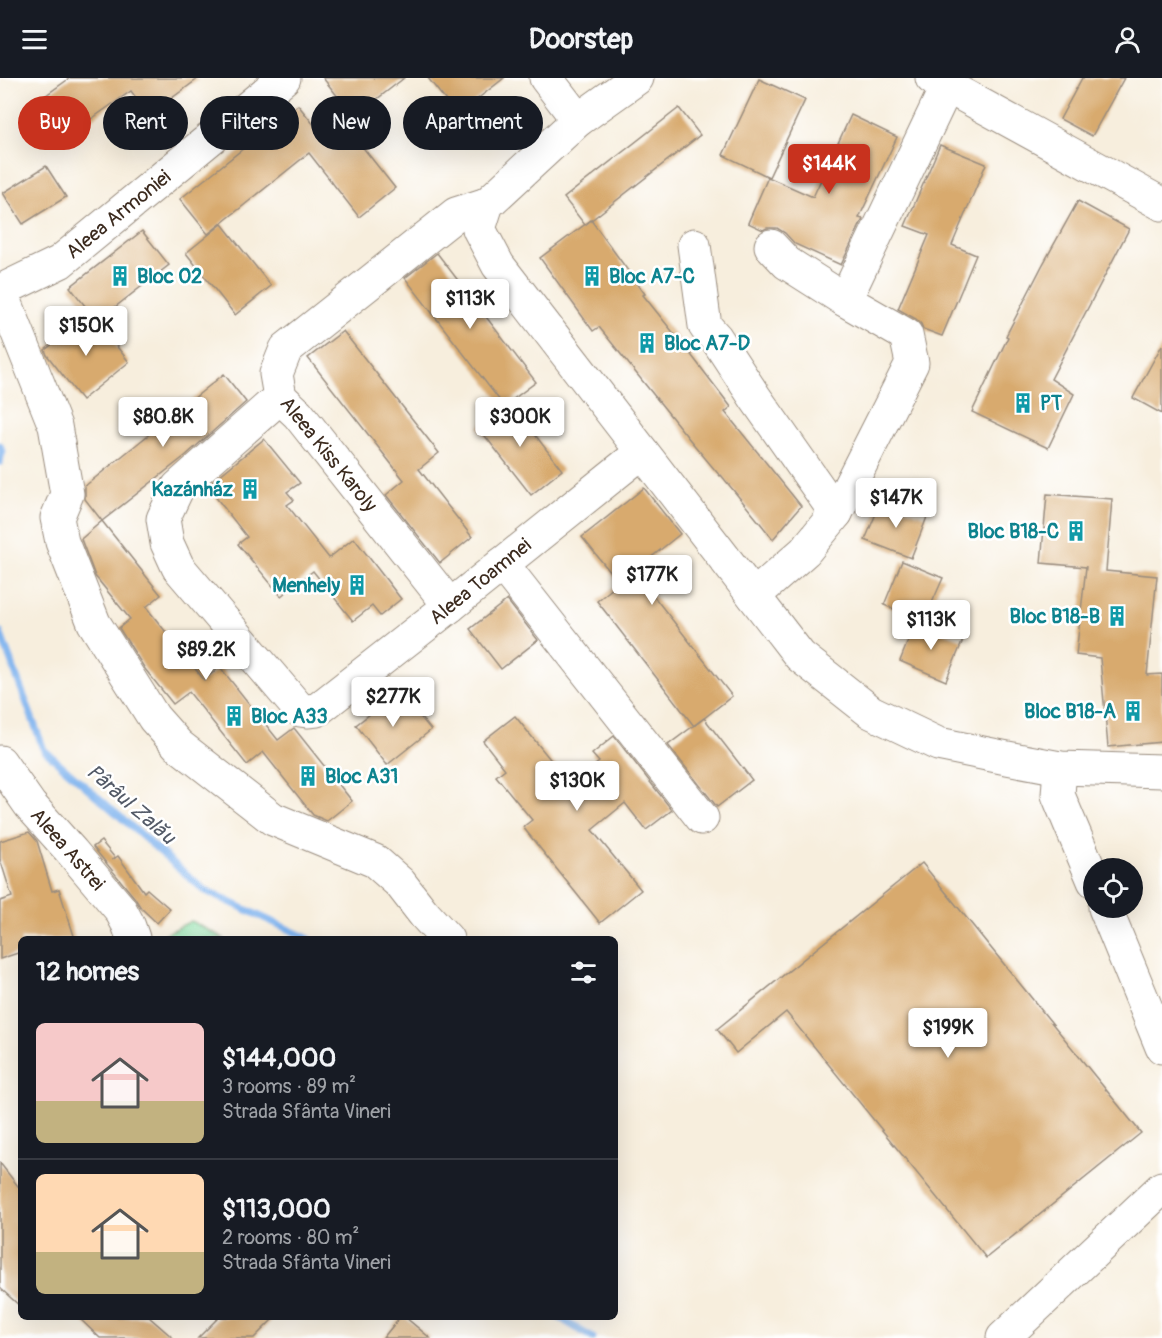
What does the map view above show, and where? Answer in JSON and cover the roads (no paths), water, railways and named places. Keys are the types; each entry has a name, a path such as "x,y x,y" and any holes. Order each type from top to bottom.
{"street":[{"name":"Aleea Armoniei","path":"0,291 60,262 284,78"},
{"path":"546,78 578,120"},
{"path":"638,78 578,120 487,204 479,229 498,265 800,656 871,712 938,744 1002,757 1060,768 1162,771"},
{"path":"845,300 939,82 1162,204"},
{"name":"Aleea Kiss Karoly","path":"450,606 298,414 280,398 276,374 286,349 456,214 487,204"},
{"path":"694,245 705,326 716,338 836,513"},
{"path":"754,596 805,551 836,513 912,363 906,335 787,263 771,246"},
{"path":"0,291 55,426 67,494 57,518 62,542 94,623 154,718 178,745 273,819 375,861 400,883 444,936"},
{"name":"Aleea Toamnei","path":"280,398 178,487 163,519 167,543 178,567 300,710 317,710 642,452"},
{"path":"502,564 702,818"},
{"name":"Aleea Astrei","path":"0,762 30,805 120,909 132,936"},
{"path":"1060,768 1058,795 1084,858"},
{"path":"1109,918 1162,1047"},
{"path":"1003,1338 1162,1188"}],"waterway":[{"name":"Pârâul Zalău","path":"0,445 2,452 0,462"},
{"name":"Pârâul Zalău","path":"0,632 44,750 204,890 303,936"},
{"name":"Pârâul Zalău","path":"563,1320 593,1338"}],"place":[{"name":"Bloc O2","path":"120,276"},
{"name":"Bloc A7-C","path":"592,276"},
{"name":"Bloc A7-D","path":"647,343"},
{"name":"PT","path":"1023,403"},
{"name":"Kazánház","path":"250,489"},
{"name":"Bloc B18-C","path":"1076,531"},
{"name":"Menhely","path":"357,585"},
{"name":"Bloc B18-B","path":"1117,616"},
{"name":"Bloc B18-A","path":"1133,711"},
{"name":"Bloc A33","path":"234,716"},
{"name":"Bloc A31","path":"308,776"}]}
